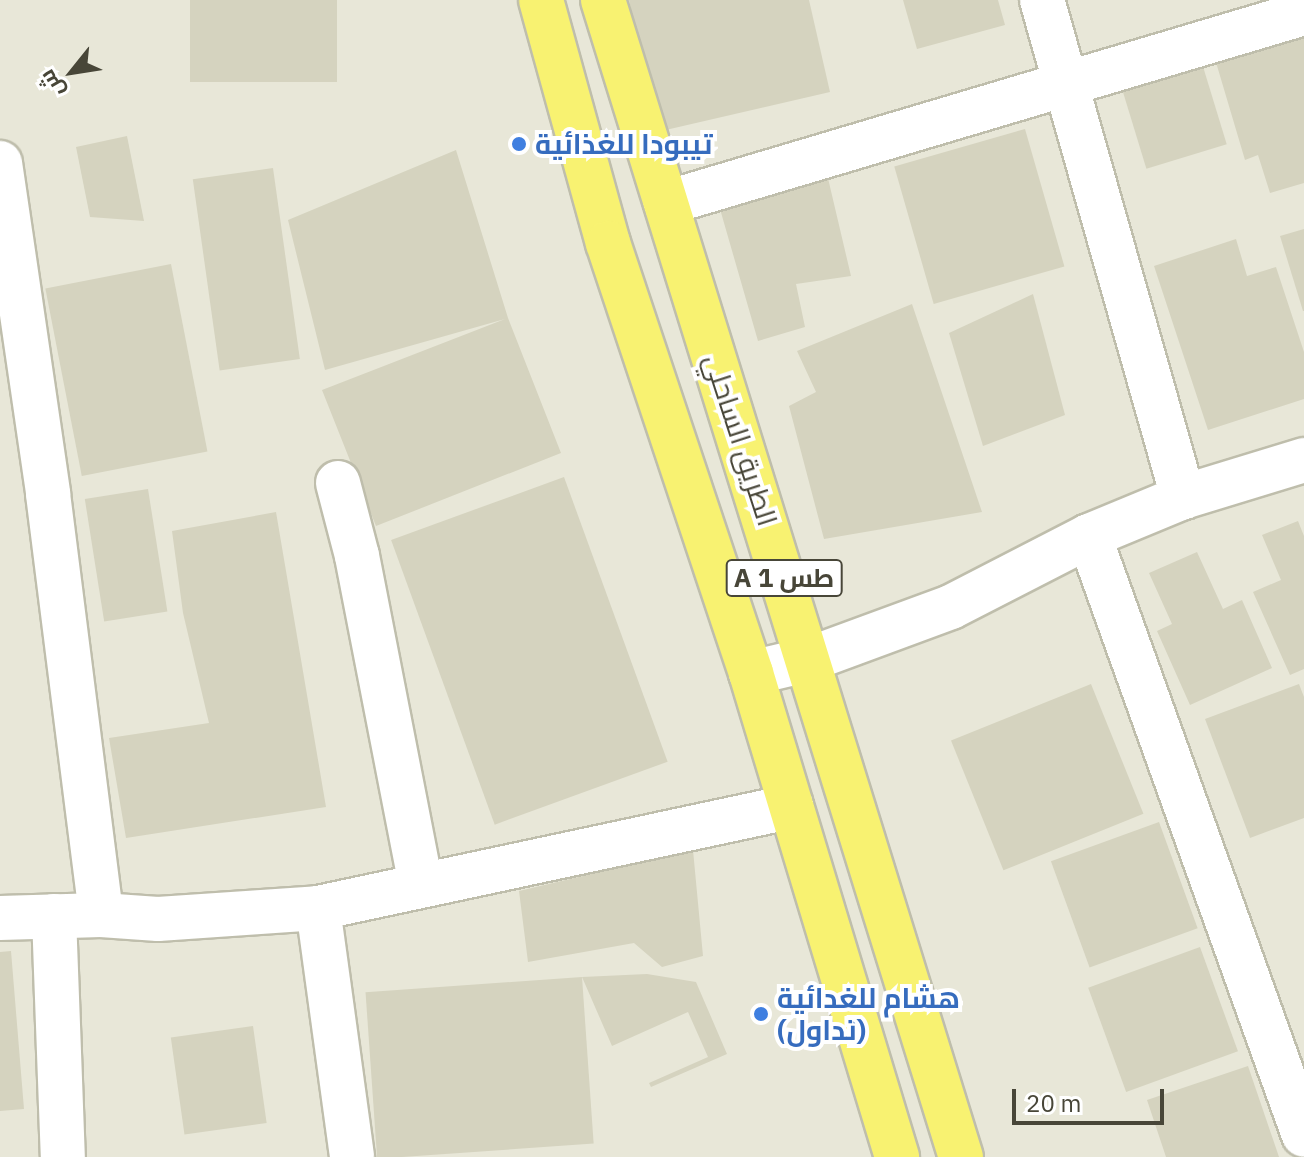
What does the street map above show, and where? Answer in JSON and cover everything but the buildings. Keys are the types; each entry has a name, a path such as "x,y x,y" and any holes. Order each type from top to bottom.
{"highway":[{"name":"A 1 طس","path":"541,0 608,243 751,673 891,1153"},
{"name":"الطريق الساحلي","path":"603,0 810,659 961,1157"}],"street":[{"path":"1042,0 1183,497"},
{"path":"666,203 1304,13"},
{"path":"0,163 44,463 101,915"},
{"path":"751,673 810,659 951,607 1089,536 1183,497 1304,460"},
{"path":"338,483 357,556 421,884"},
{"path":"1089,536 1304,1135"},
{"path":"0,918 101,915 158,919 318,908 791,807"},
{"path":"318,908 352,1157"},
{"path":"54,916 63,1157"}],"shaded area":[{"path":"0,0 1304,0 1304,1157 0,1157"}],"place":[{"name":"تيبودا للغذائية","path":"519,144"},
{"name":"هشام للغدائية (تداول)","path":"761,1014"}]}
